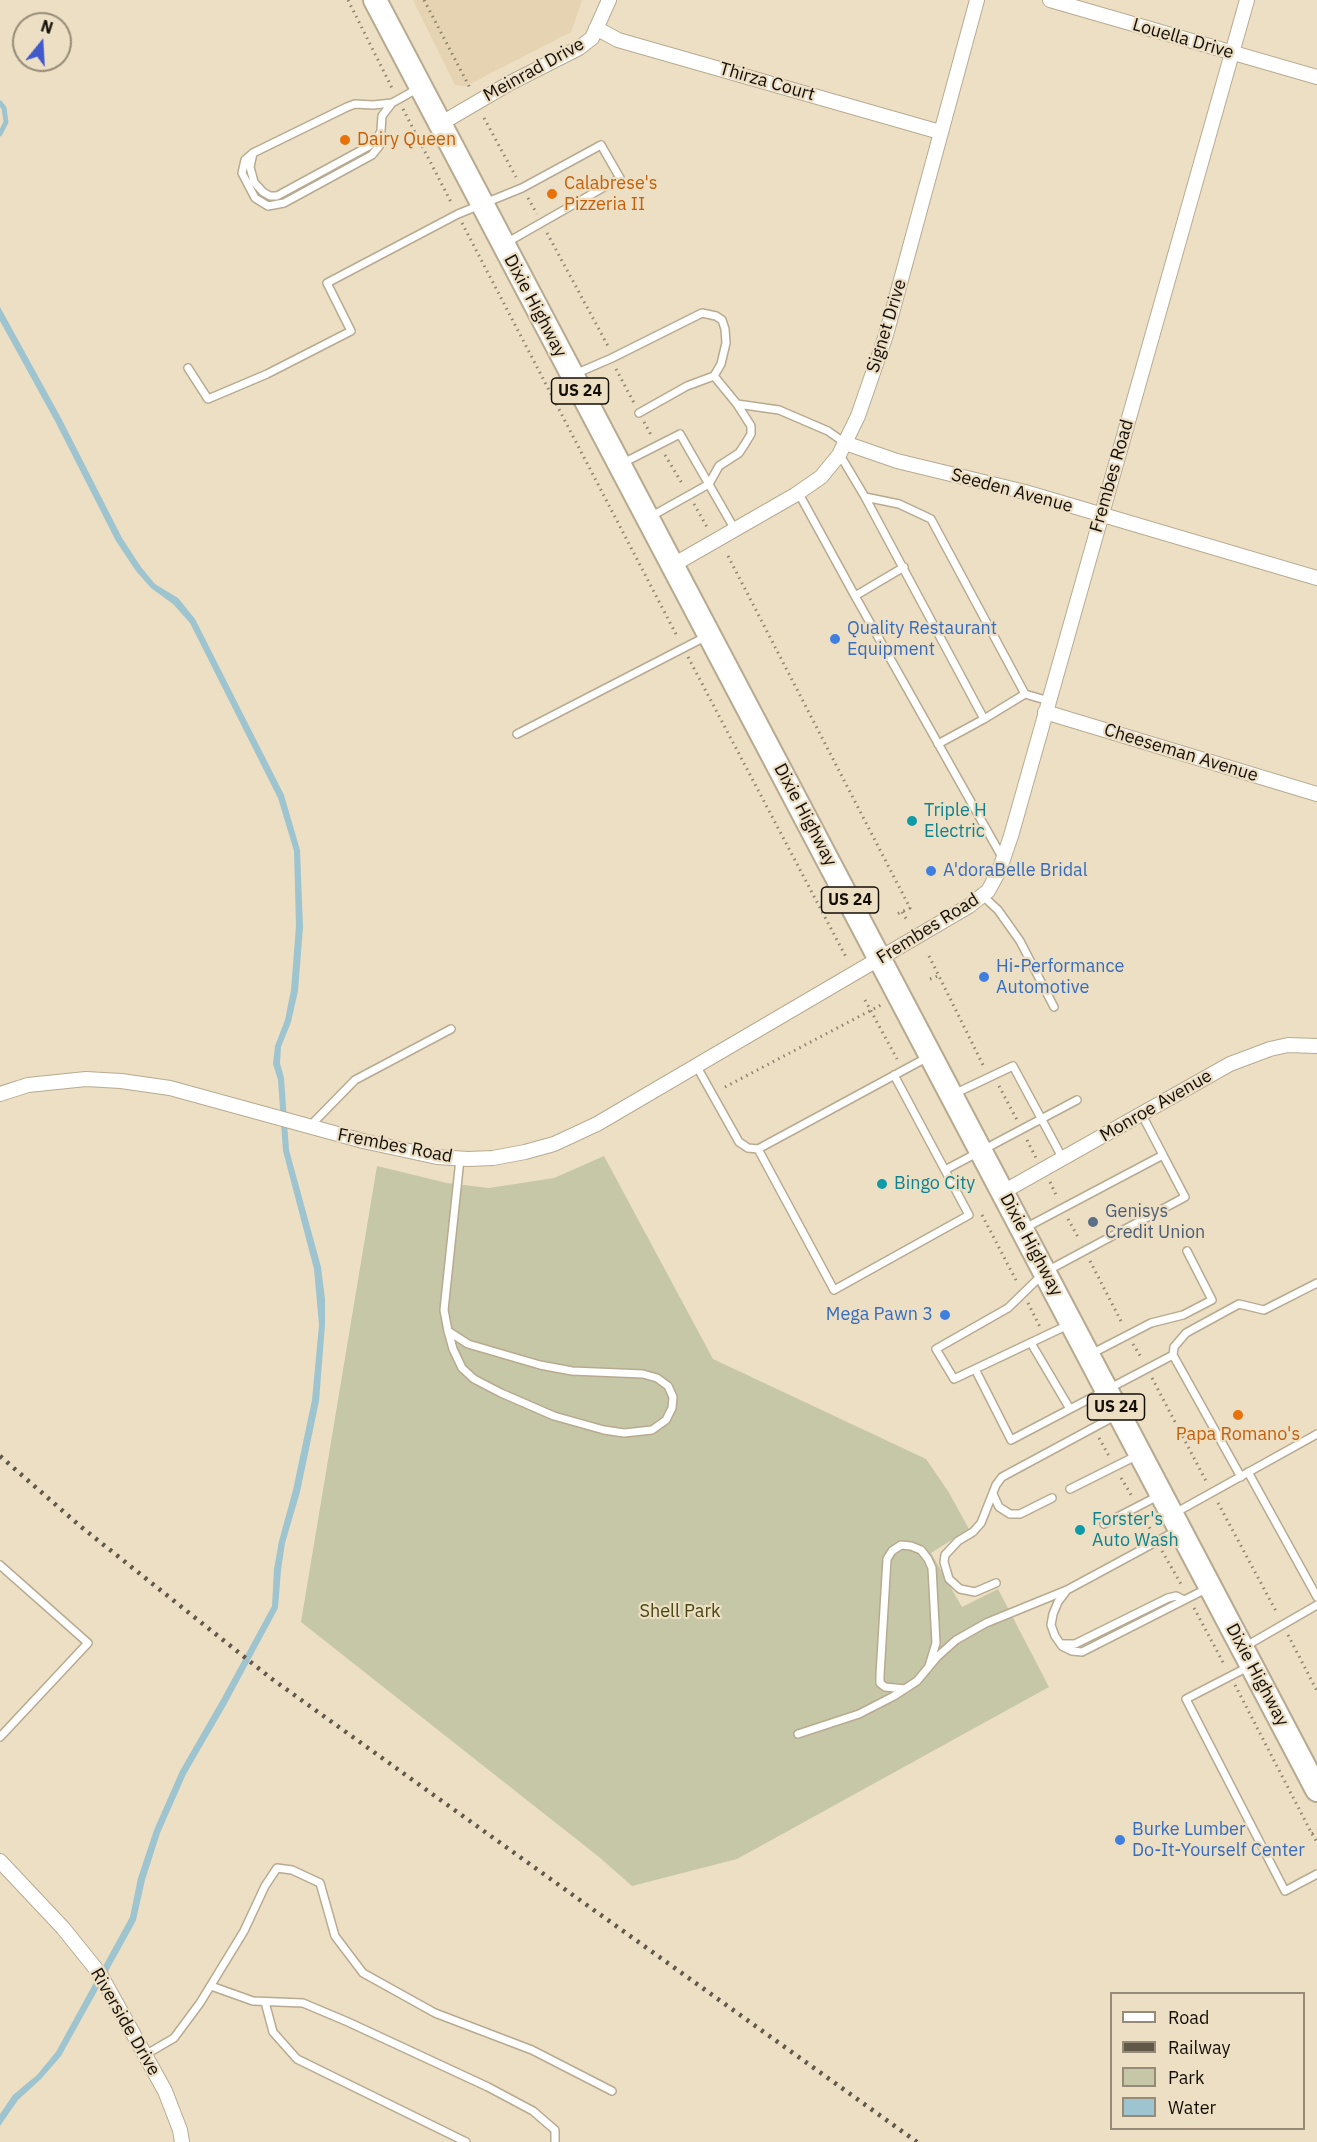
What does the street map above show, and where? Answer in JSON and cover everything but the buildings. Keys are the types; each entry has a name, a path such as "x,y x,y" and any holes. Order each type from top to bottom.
{"main road":[{"name":"Dixie Highway","path":"375,0 1317,1790"}],"street":[{"name":"Meinrad Drive","path":"440,124 510,83 579,48 592,38 609,0"},
{"name":"Signet Drive","path":"673,565 821,477 842,449 858,416 886,335 976,0"},
{"name":"Louella Drive","path":"1050,0 1317,77"},
{"name":"Frembes Road","path":"0,1094 28,1085 86,1079 122,1081 170,1088 363,1141 437,1157 493,1158 554,1144 597,1124 880,959 983,896 988,891 1003,860 1247,0"},
{"name":"Thirza Court","path":"596,28 618,40 940,132"},
{"name":"Seeden Avenue","path":"842,449 1025,492 1317,578"},
{"name":"Cheeseman Avenue","path":"1047,706 1317,794"},
{"name":"Monroe Avenue","path":"1003,1192 1230,1064 1270,1049 1288,1045 1317,1046"},
{"name":"Riverside Drive","path":"0,1862 63,1928 100,1974 165,2091 180,2130 182,2142"}],"lane":[{"path":"392,103 382,116 380,145 372,155 284,203 268,206 258,201 242,173 245,160 253,153 347,107 356,104 392,103 421,87"},
{"path":"188,368 208,399 267,374 351,331 327,283 458,214 522,188 601,145 620,178 503,245"},
{"path":"572,375 612,358 702,313 722,320 726,337 721,364 714,376 687,386 639,413"},
{"path":"648,518 709,484 719,466 739,453 751,434 751,426 737,404 714,376"},
{"path":"737,404 779,410 828,431 842,449 865,497 984,719"},
{"path":"620,464 680,434 734,528"},
{"path":"798,492 1003,860"},
{"path":"865,497 898,504 931,519 1025,694 1047,706"},
{"path":"855,596 904,567"},
{"path":"517,734 710,634"},
{"path":"938,744 1025,694"},
{"path":"983,896 998,910 1020,940 1054,1007"},
{"path":"309,1127 355,1080 451,1029"},
{"path":"697,1067 738,1142 747,1148 758,1149 931,1055"},
{"path":"952,1095 1013,1066 1063,1159"},
{"path":"758,1149 834,1290 969,1215 894,1075"},
{"path":"945,1170 1077,1100"},
{"path":"1072,1323 954,1379 936,1349 1008,1308 1045,1272 1185,1197 1142,1115"},
{"path":"1023,1230 1163,1155"},
{"path":"448,1331 468,1344 540,1365 572,1371 643,1374 657,1378 668,1386 673,1397 672,1408 666,1420 652,1430 624,1433 604,1430 554,1416 474,1379 462,1368 448,1331 444,1310 460,1159"},
{"path":"1089,1355 1151,1323 1183,1315 1212,1300 1187,1251"},
{"path":"1240,1477 1173,1355 1174,1347 1186,1333 1239,1304 1264,1311 1317,1283"},
{"path":"1031,1342 1071,1409"},
{"path":"975,1369 1011,1440 1173,1355"},
{"path":"996,1583 975,1592 960,1589 949,1580 944,1562 945,1555 981,1523 1002,1477 1119,1414"},
{"path":"798,1734 859,1714 905,1689 917,1681 956,1640 986,1623 1066,1590 1176,1522 1212,1492 1317,1434"},
{"path":"1070,1489 1141,1454"},
{"path":"1248,1472 1317,1597"},
{"path":"993,1494 999,1507 1010,1514 1020,1514 1052,1498"},
{"path":"1104,1524 1162,1494"},
{"path":"905,1689 885,1687 880,1683 887,1559 900,1545 921,1550 932,1568 936,1643 929,1666"},
{"path":"0,1564 88,1643 0,1737"},
{"path":"1066,1590 1055,1608 1051,1625 1060,1644 1071,1651 1082,1652 1210,1587"},
{"path":"1317,1605 1283,1625 1247,1656 1186,1699 1285,1891 1317,1874"},
{"path":"145,2055 174,2038 211,1986 244,1931 265,1886 277,1869 292,1870 320,1883 335,1936 363,1972 435,2013 531,2050 612,2091"},
{"path":"211,1986 253,2001 303,2003 348,2022 488,2087 533,2111 555,2130 555,2142"},
{"path":"265,2002 273,2032 297,2059 466,2142"}],"path":[{"path":"424,0 470,88"},
{"path":"484,118 608,345 639,413 709,531"},
{"path":"458,214 848,961"},
{"path":"728,556 910,908 897,914"},
{"path":"902,912 907,920"},
{"path":"840,946 849,942"},
{"path":"929,956 985,1068 992,1075 1038,1161"},
{"path":"930,979 938,976"},
{"path":"725,1088 881,1005"},
{"path":"1050,1182 1317,1691"},
{"path":"1312,1834 1317,1842"}],"shaded area":[{"path":"413,0 582,0 571,32 466,86 455,85"}],"green space":[{"name":"Shell Park","path":"604,1156 713,1359 926,1459 948,1491 969,1529 931,1553 962,1607 998,1589 1049,1687 737,1859 632,1886 599,1857 301,1622 377,1166 447,1183 489,1188 554,1178"}],"water":[{"path":"0,307 61,418 122,538 155,584 178,598 195,619 284,795 300,850 303,927 298,991 291,1022 281,1047 280,1063 284,1078 289,1150 321,1267 325,1325 319,1401 300,1492 285,1543 278,1608 186,1774 160,1833 133,1926 61,2056 18,2100 0,2126 0,2114 13,2095 37,2075 56,2052 130,1917 138,1878 154,1830 180,1771 272,1606 274,1569 279,1541 293,1490 312,1400 319,1325 314,1269 283,1151 278,1080 273,1064 275,1046 285,1020 291,990 296,926 294,851 278,798 190,623 173,604 151,588 136,571 116,541 55,421 0,321"}],"waterway":[{"path":"0,103 4,108 6,122 0,134"}],"railway":[{"path":"0,1456 80,1526 272,1679 917,2142"}],"place":[{"name":"Dairy Queen","path":"345,140"},
{"name":"Calabrese's Pizzeria II","path":"552,194"},
{"name":"Quality Restaurant Equipment","path":"835,639"},
{"name":"Triple H Electric","path":"912,821"},
{"name":"A'doraBelle Bridal","path":"931,871"},
{"name":"Hi-Performance Automotive","path":"984,977"},
{"name":"Bingo City","path":"882,1184"},
{"name":"Genisys Credit Union","path":"1093,1222"},
{"name":"Mega Pawn 3","path":"945,1315"},
{"name":"Papa Romano's","path":"1238,1415"},
{"name":"Forster's Auto Wash","path":"1080,1530"},
{"name":"Burke Lumber Do-It-Yourself Center","path":"1120,1840"}]}
